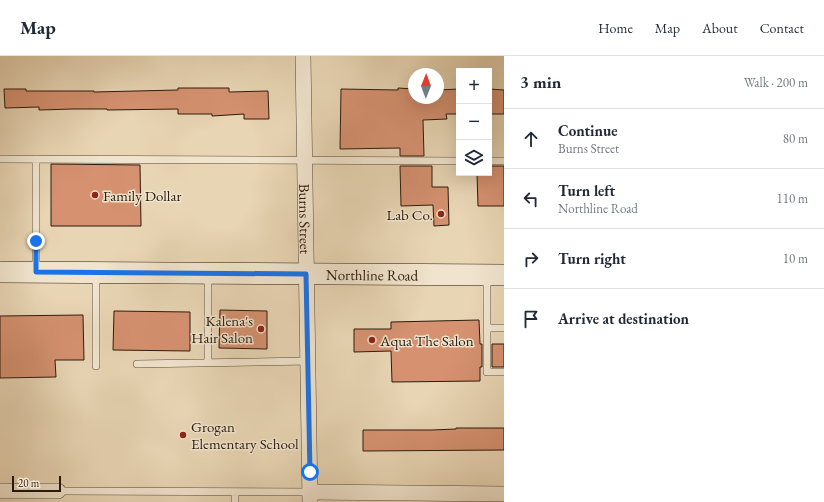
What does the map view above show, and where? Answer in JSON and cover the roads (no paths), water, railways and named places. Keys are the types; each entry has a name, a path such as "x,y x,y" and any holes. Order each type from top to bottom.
{"main road":[{"name":"Northline Road","path":"0,272 495,275"}],"street":[{"name":"Burns Street","path":"303,56 310,497"},
{"path":"0,491 58,491"},
{"path":"310,497 504,494"}],"lane":[{"path":"0,159 456,161"},
{"path":"36,159 36,272"},
{"path":"492,161 504,161"},
{"path":"96,272 96,366"},
{"path":"208,273 208,363"},
{"path":"495,275 487,328 487,372 504,372"},
{"path":"487,328 504,328"},
{"path":"137,364 308,361"},
{"path":"58,491 235,492 310,497"},
{"path":"235,492 235,502"}],"place":[{"name":"Family Dollar","path":"95,195"},
{"name":"Lab Co.","path":"441,214"},
{"name":"Kalena's Hair Salon","path":"261,329"},
{"name":"Aqua The Salon","path":"372,340"},
{"name":"Grogan Elementary School","path":"183,435"}]}
